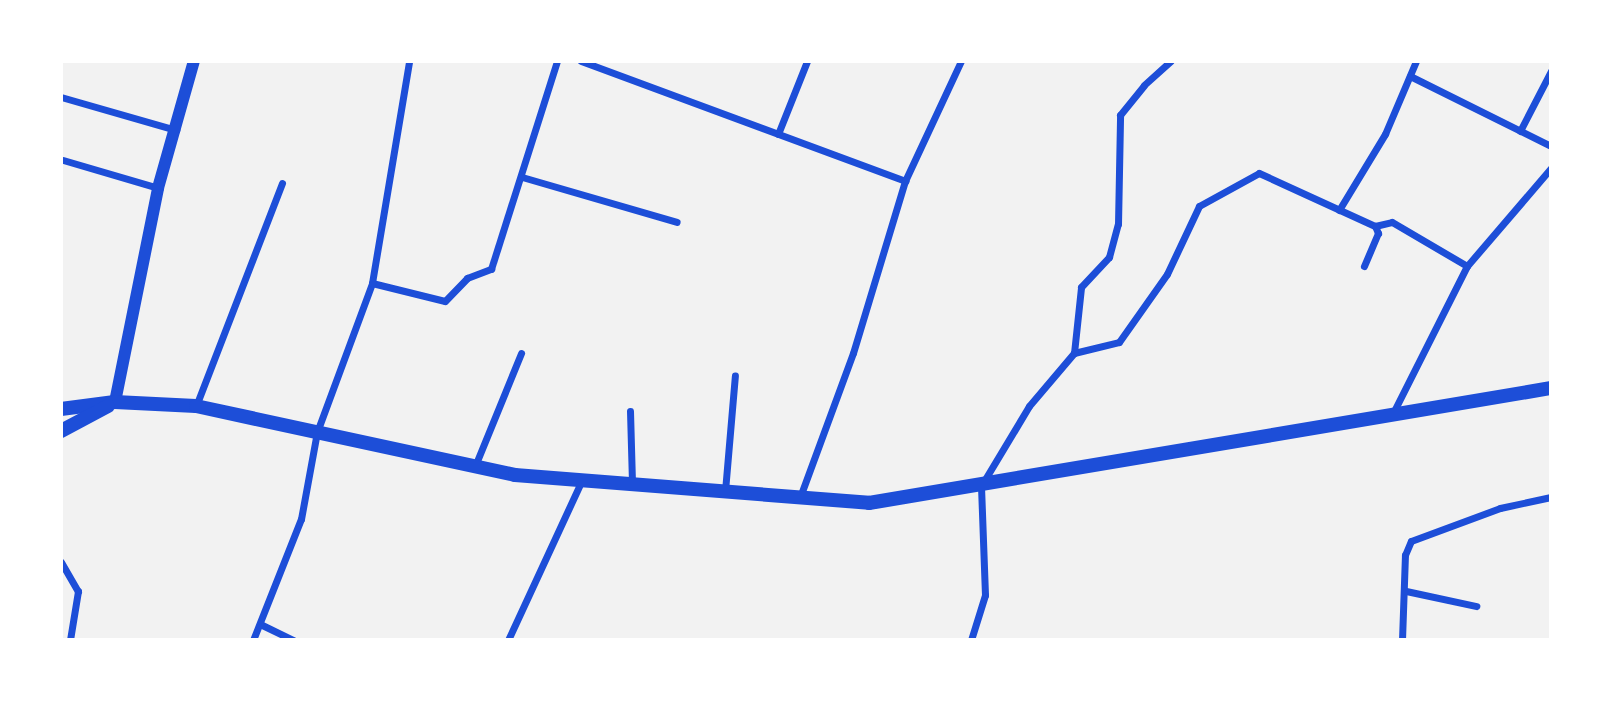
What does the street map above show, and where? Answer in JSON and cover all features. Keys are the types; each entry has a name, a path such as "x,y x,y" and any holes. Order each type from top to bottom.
{"main road":[{"path":"61,409 115,402 196,406 475,466 582,480 869,503 1551,388"},
{"path":"61,430 115,402"}],"street":[{"path":"115,402 158,188 177,130 194,61"},
{"path":"253,640 301,519 317,432 372,283 409,61"},
{"path":"372,283 445,301 467,278 491,269 557,61"},
{"path":"581,61 905,181"},
{"path":"778,134 807,61"},
{"path":"800,498 853,353 905,181 961,61"},
{"path":"1074,354 1081,286 1109,257 1118,225 1120,115 1144,85 1171,61"},
{"path":"1339,211 1385,134 1416,61"},
{"path":"1520,131 1551,71"},
{"path":"1410,76 1551,146"},
{"path":"61,97 177,130"},
{"path":"63,160 158,188"},
{"path":"1393,413 1467,266 1551,168"},
{"path":"971,640 985,595 981,486 1029,406 1074,354 1119,342 1167,274 1199,206 1259,173 1375,226 1392,222 1467,266"},
{"path":"522,177 677,222"},
{"path":"196,406 282,183"},
{"path":"1364,266 1378,233 1375,226"},
{"path":"475,466 521,353"},
{"path":"725,492 735,375"},
{"path":"631,411 632,484"},
{"path":"508,640 582,480"},
{"path":"1402,640 1406,591 1405,555 1411,541 1500,508 1551,497"},
{"path":"61,562 78,591 71,640"},
{"path":"1406,591 1476,606"},
{"path":"260,624 293,640"}]}
